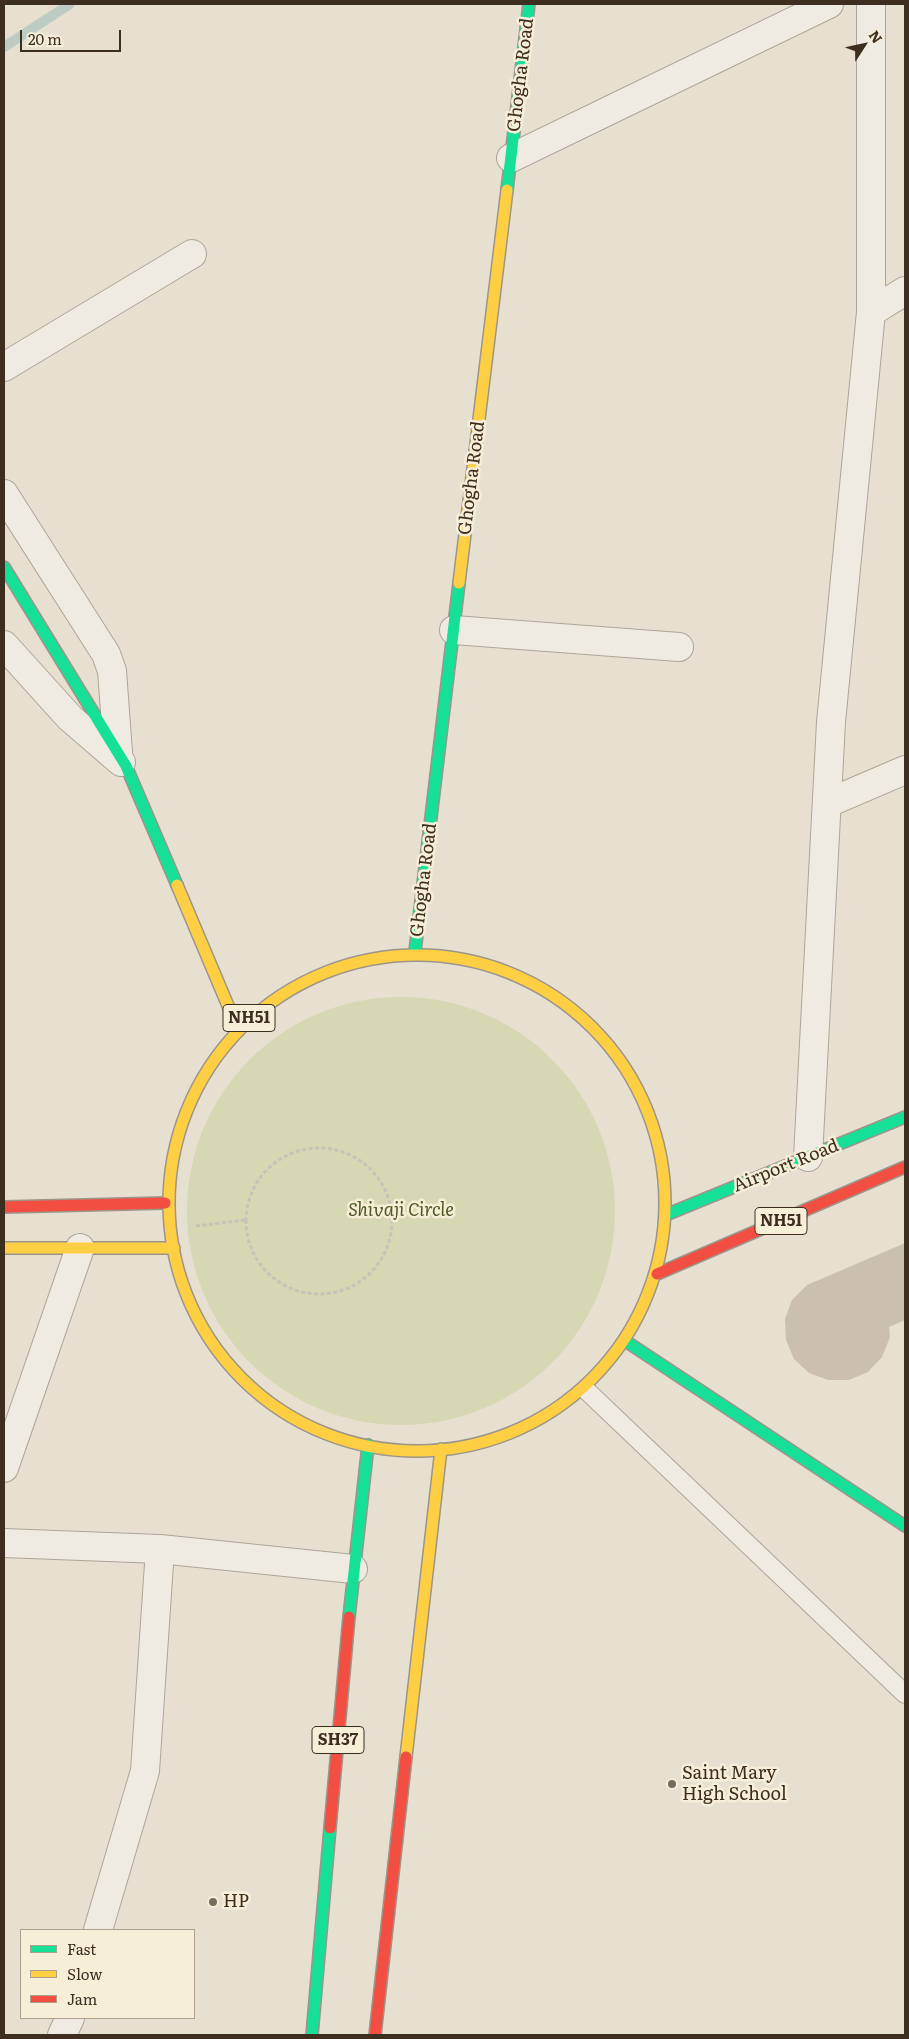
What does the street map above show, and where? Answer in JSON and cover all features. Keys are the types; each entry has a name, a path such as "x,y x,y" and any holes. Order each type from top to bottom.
{"main road":[{"name":"Ghogha Road","path":"415,951 530,4"},
{"path":"4,567 60,655 122,759 236,1027"},
{"name":"NH51","path":"415,951 514,972 597,1029 651,1114 668,1214 657,1274 627,1342 586,1390 503,1440 408,1454 314,1432 236,1377 184,1297 165,1203 183,1108 236,1027 318,971 415,951"},
{"name":"Airport Road","path":"668,1214 905,1117"},
{"name":"NH51","path":"657,1274 905,1167"},
{"path":"4,1207 165,1203"},
{"path":"4,1248 174,1248"},
{"path":"627,1342 905,1526"},
{"name":"SH37","path":"312,2035 353,1569 368,1445"},
{"path":"375,2035 442,1449"}],"street":[{"path":"511,158 829,4"},
{"path":"808,1157 831,722 871,312 871,4"},
{"path":"4,367 192,254"},
{"path":"871,312 905,291"},
{"path":"4,494 106,654 112,671 122,759"},
{"path":"454,630 679,646"},
{"path":"4,645 70,718 122,759"},
{"path":"828,803 905,770"},
{"path":"4,1468 80,1248"},
{"path":"4,1543 160,1549 353,1569"},
{"path":"98,1929 146,1771 160,1549"},
{"path":"62,2035 70,2019"}],"lane":[{"path":"586,1390 905,1694"}],"path":[{"path":"319,1148 347,1153 371,1170 387,1194 392,1222 386,1250 370,1274 346,1290 318,1295 290,1289 266,1273 250,1248 245,1220 251,1192 267,1168 291,1153 319,1148"},
{"path":"171,1229 245,1220"}],"green space":[{"name":"Shivaji Circle","path":"401,997 443,1001 483,1014 520,1033 552,1060 579,1092 598,1129 611,1169 615,1211 611,1253 598,1293 579,1330 552,1362 520,1389 483,1408 443,1421 401,1425 359,1421 319,1408 282,1389 250,1362 223,1330 204,1293 191,1253 187,1211 191,1169 204,1129 223,1092 250,1060 282,1033 319,1014 359,1001"}],"building":[{"path":"905,1243 905,1320 889,1327 890,1337 882,1357 868,1372 849,1380 828,1380 809,1373 794,1359 786,1340 785,1319 792,1300 807,1285"}],"waterway":[{"path":"4,47 70,4"}],"traffic: fast":[{"path":"507,190 529,4"},
{"path":"4,567 126,766 177,885"},
{"path":"415,951 459,583"},
{"path":"668,1214 905,1117"},
{"path":"627,1342 905,1526"},
{"path":"349,1617 368,1445"},
{"path":"312,2035 330,1828"}],"traffic: slow":[{"path":"459,583 507,190"},
{"path":"177,885 237,1027"},
{"path":"417,955 465,959 512,973 555,996 593,1027 624,1065 647,1108 661,1155 665,1203 661,1251 647,1298 624,1341 593,1379 555,1410 512,1433 465,1447 417,1451 369,1447 322,1433 279,1410 241,1379 210,1341 187,1298 173,1251 169,1203 173,1155 187,1108 210,1065 241,1027 279,996 322,973 369,959 417,955"},
{"path":"4,1248 174,1248"},
{"path":"406,1757 441,1449"}],"traffic: jam":[{"path":"657,1274 905,1167"},
{"path":"4,1207 165,1203"},
{"path":"330,1828 349,1617"},
{"path":"375,2035 406,1757"}],"place":[{"name":"Saint Mary High School","path":"672,1784"},
{"name":"HP","path":"213,1902"}]}
